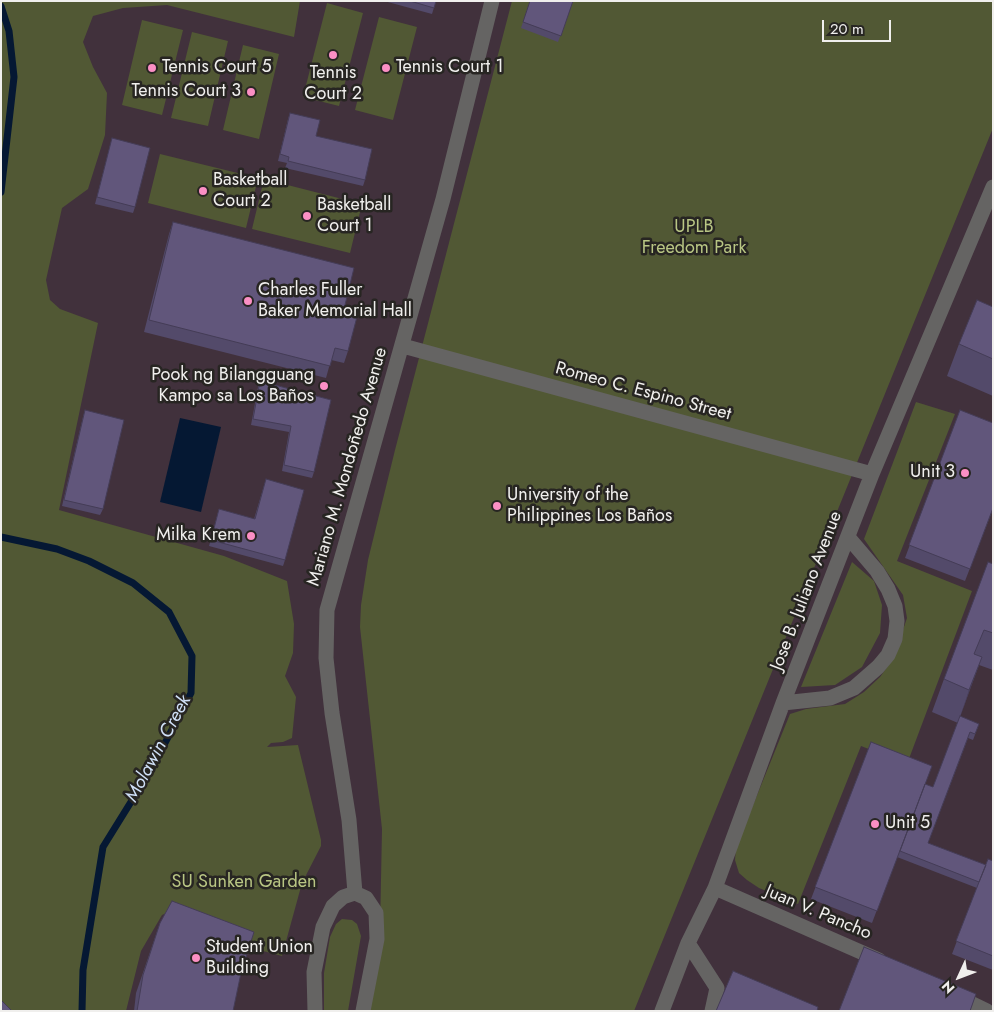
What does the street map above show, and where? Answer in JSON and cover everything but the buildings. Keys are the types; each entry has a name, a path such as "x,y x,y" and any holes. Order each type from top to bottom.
{"street":[{"name":"Mariano M. Mondoñedo Avenue","path":"355,893 349,820 332,713 326,658 327,610 443,200 492,1"},
{"name":"Jose B. Juliano Avenue","path":"662,1011 688,943 715,888 783,704 872,474 993,187"},
{"name":"Romeo C. Espino Street","path":"403,346 872,474"},
{"path":"783,704 830,698 854,688 878,667 888,655 895,639 897,621 895,606 888,589 877,571 848,537"},
{"name":"Juan V. Pancho","path":"715,888 897,968"},
{"path":"315,1011 314,972 323,927 333,906 343,897 355,893 366,898 376,913 377,939 363,1011"},
{"path":"688,943 717,988 712,1011"},
{"path":"942,989 987,1011"}],"shaded area":[{"name":"University of the Philippines Los Baños","path":"1,1 993,1 993,1011 1,1011"}],"green space":[{"name":"SU Sunken Garden","path":"1,1 300,1 294,37 167,5 123,8 93,16 83,42 93,67 107,93 105,135 88,189 62,208 46,280 50,300 60,309 98,323 59,510 224,556 287,581 294,624 293,653 285,676 296,697 292,738 283,742 271,743 267,747 298,745 321,840 321,846 302,883 282,956 248,947 175,909 162,915 141,951 126,1011 6,1011 1,1004"},
{"name":"UPLB Freedom Park","path":"512,1 993,1 993,128 634,1011 363,1011 380,930 382,829 360,627 361,605 368,560 395,450"},
{"name":"Tennis Court 2","path":"327,3 363,13 339,106 303,97"},
{"name":"Tennis Court 1","path":"379,17 417,27 393,120 355,110"},
{"name":"Tennis Court 5","path":"142,20 183,30 162,115 122,105"},
{"path":"192,32 228,41 208,126 171,118"},
{"name":"Tennis Court 3","path":"243,45 279,54 259,139 223,130"},
{"name":"Basketball Court 2","path":"160,154 258,178 246,228 148,203"},
{"name":"Basketball Court 1","path":"264,179 362,204 350,253 252,229"},
{"path":"916,402 955,414 897,561 972,591 907,764 861,746 798,904 759,888 739,873 735,860 736,847 790,714 806,709 845,704 864,692 880,677 893,659 907,618 903,595 864,539"},
{"path":"852,562 874,581 882,605 880,633 862,667 835,685 801,687"},
{"path":"342,919 352,920 357,924 361,936 348,1011 324,1011 324,973 330,937 336,924"}],"water":[{"path":"180,418 221,427 201,512 160,502"}],"waterway":[{"name":"Molawin Creek","path":"1,6 9,31 14,77 1,192"},
{"name":"Molawin Creek","path":"1,537 57,549 89,561 133,583 169,612 192,656 191,693 152,768 103,847 83,970 82,1011"}],"place":[{"name":"Tennis Court 2","path":"333,55"},
{"name":"Tennis Court 5","path":"152,68"},
{"name":"Tennis Court 1","path":"386,68"},
{"name":"Tennis Court 3","path":"251,92"},
{"name":"Basketball Court 2","path":"203,191"},
{"name":"Basketball Court 1","path":"307,216"},
{"name":"Charles Fuller Baker Memorial Hall","path":"248,301"},
{"name":"Pook ng Bilangguang Kampo sa Los Baños","path":"324,386"},
{"name":"Unit 3","path":"965,473"},
{"name":"University of the Philippines Los Baños","path":"497,506"},
{"name":"Milka Krem","path":"251,536"},
{"name":"Unit 5","path":"875,824"},
{"name":"Student Union Building","path":"196,958"}]}
